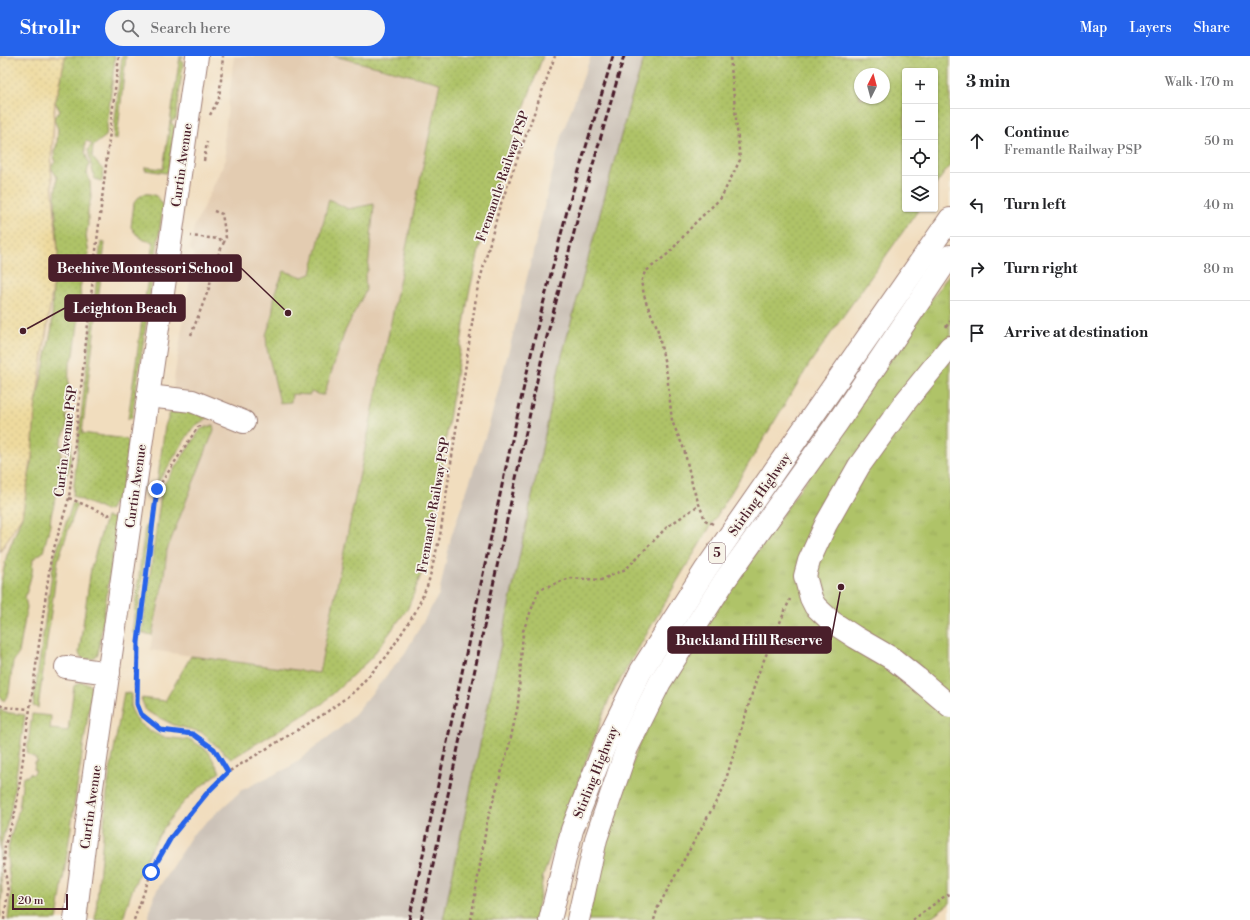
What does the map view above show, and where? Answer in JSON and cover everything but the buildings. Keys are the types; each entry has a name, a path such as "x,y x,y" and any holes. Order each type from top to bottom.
{"main road":[{"name":"Curtin Avenue","path":"76,919 87,822 197,56"},
{"name":"Stirling Highway","path":"550,920 572,830 607,740 641,671 706,569 950,218"},
{"name":"Stirling Highway","path":"578,920 596,839 627,748 660,682 725,580 837,423 950,256"},
{"path":"950,347 906,400 859,466 826,524 808,561 805,576 811,598 815,606 832,622 893,659 950,706"},
{"path":"148,396 192,401 244,422"},
{"path":"66,667 109,673"}],"path":[{"name":"Curtin Avenue PSP","path":"4,920 8,892 4,863 5,845 16,809 51,558 69,498 119,56"},
{"name":"Fremantle Railway PSP","path":"134,920 151,872 172,836 208,792 228,772 324,714 355,691 387,656 416,611 428,584 440,536 477,291 499,210 555,56"},
{"path":"730,56 740,160 721,198 695,223 669,253 645,272 641,282 646,302 657,327 667,374 672,420 684,449 693,488 705,520 730,535"},
{"path":"191,335 209,288 215,262 226,238 222,214 214,211"},
{"path":"190,236 220,240 224,242"},
{"path":"205,425 198,427 157,489 138,642 136,697 141,714 151,723 161,730 193,734 214,749 228,772"},
{"path":"69,498 108,515 115,512"},
{"path":"471,920 487,822 509,746 518,705 523,631 539,590 570,578 601,580 626,569 668,528 699,505"},
{"path":"654,920 658,907 723,789 758,674 790,601"},
{"path":"0,704 3,707 29,709"},
{"path":"913,920 942,898 950,894"}],"shaded area":[{"path":"234,56 334,56 440,82 319,674 150,650 167,550 214,430 170,413 194,254 190,249 194,227 226,159 224,140"},
{"path":"591,56 645,56 630,102 560,363 443,920 148,920 154,895 192,835 242,790 290,767 349,721 405,653 439,594 451,537 489,425 515,327 561,137"}],"green space":[{"path":"65,56 115,56 106,136 93,146 92,157 103,170 102,181 95,179 91,165 88,150 92,144 87,141 85,142 85,152 89,164 87,173 90,182 91,198 88,209 86,236 89,254 84,268 80,289 81,300 74,355 69,364 68,403 66,416 68,425 61,441 59,474 61,474 64,466 68,441 72,440 71,459 68,473 57,483 50,525 43,552 33,559 32,573 25,598 27,607 19,653 13,662 9,693 4,701 0,697 0,586 7,555 22,516 32,457 35,409 52,327 53,280 58,253 55,199 57,177 51,167 55,162 54,152 57,144 58,129 54,120 55,116 60,111 55,102 60,85"},
{"path":"122,56 126,56 117,139 113,139"},
{"path":"180,56 184,56 181,58 183,63 176,119 171,123 175,126 168,172 145,170 145,167 163,169"},
{"path":"334,56 543,56 492,196 469,293 427,559 408,608 371,658 322,704 231,759 201,732 174,725 146,711 141,698 165,701 191,656 319,673 440,83"},
{"path":"645,56 950,56 950,165 938,182 938,68 902,68 902,212 917,212 810,363 679,578 609,699 543,876 536,920 443,920 560,363 630,102"},
{"path":"144,194 156,196 163,207 132,418 128,419 153,242 144,240 136,234 131,227 134,203"},
{"path":"329,199 348,209 374,204 368,270 365,276 366,290 345,331 324,395 311,392 310,395 292,394 291,402 280,403 267,349 266,335 272,317 275,292 284,271 303,277 311,274"},
{"path":"101,242 105,243 82,433 126,439 129,442 120,504 113,503 110,509 106,511 73,496"},
{"path":"950,273 950,903 927,920 588,920 604,842 639,745 669,685 701,632"},
{"path":"185,409 209,417 192,429 157,484 165,426 170,413"},
{"path":"213,425 214,430 167,550 163,583 152,635 142,633 162,487 201,429"},
{"path":"73,502 77,505 58,560 38,708 33,706 54,559"},
{"path":"106,517 118,519 98,654 91,659 87,659 82,658 79,653 91,568"},
{"path":"145,526 148,526 136,632 132,632"},
{"path":"80,682 89,684 92,688 57,920 8,920 11,891 7,857 10,839 19,809 23,777 28,776 30,773 32,775 36,771 34,770 35,762 38,762 27,752 32,714 51,716 50,729 68,731 74,686"},
{"path":"124,692 131,694 131,709 138,722 162,737 191,740 208,751 220,772 189,797 164,827 140,872 133,888 123,920 95,920 108,784"},
{"path":"0,708 3,712 25,715 11,809 1,845 0,860"},
{"path":"0,865 2,891 0,917"}],"sand":[{"path":"0,56 65,56 60,85 55,102 51,167 58,253 35,409 32,457 22,516 0,552"}],"railway":[{"path":"409,920 536,332 567,211 613,56"},
{"path":"421,920 544,348 578,217 624,56"}],"place":[{"name":"Beehive Montessori School","path":"288,313"},
{"name":"Leighton Beach","path":"23,331"},
{"name":"Buckland Hill Reserve","path":"841,587"}],"route":[{"path":"151,872 172,836 208,792 228,772 214,749 193,734 183,734 161,730 141,714 137,704 138,642 157,489"}]}
